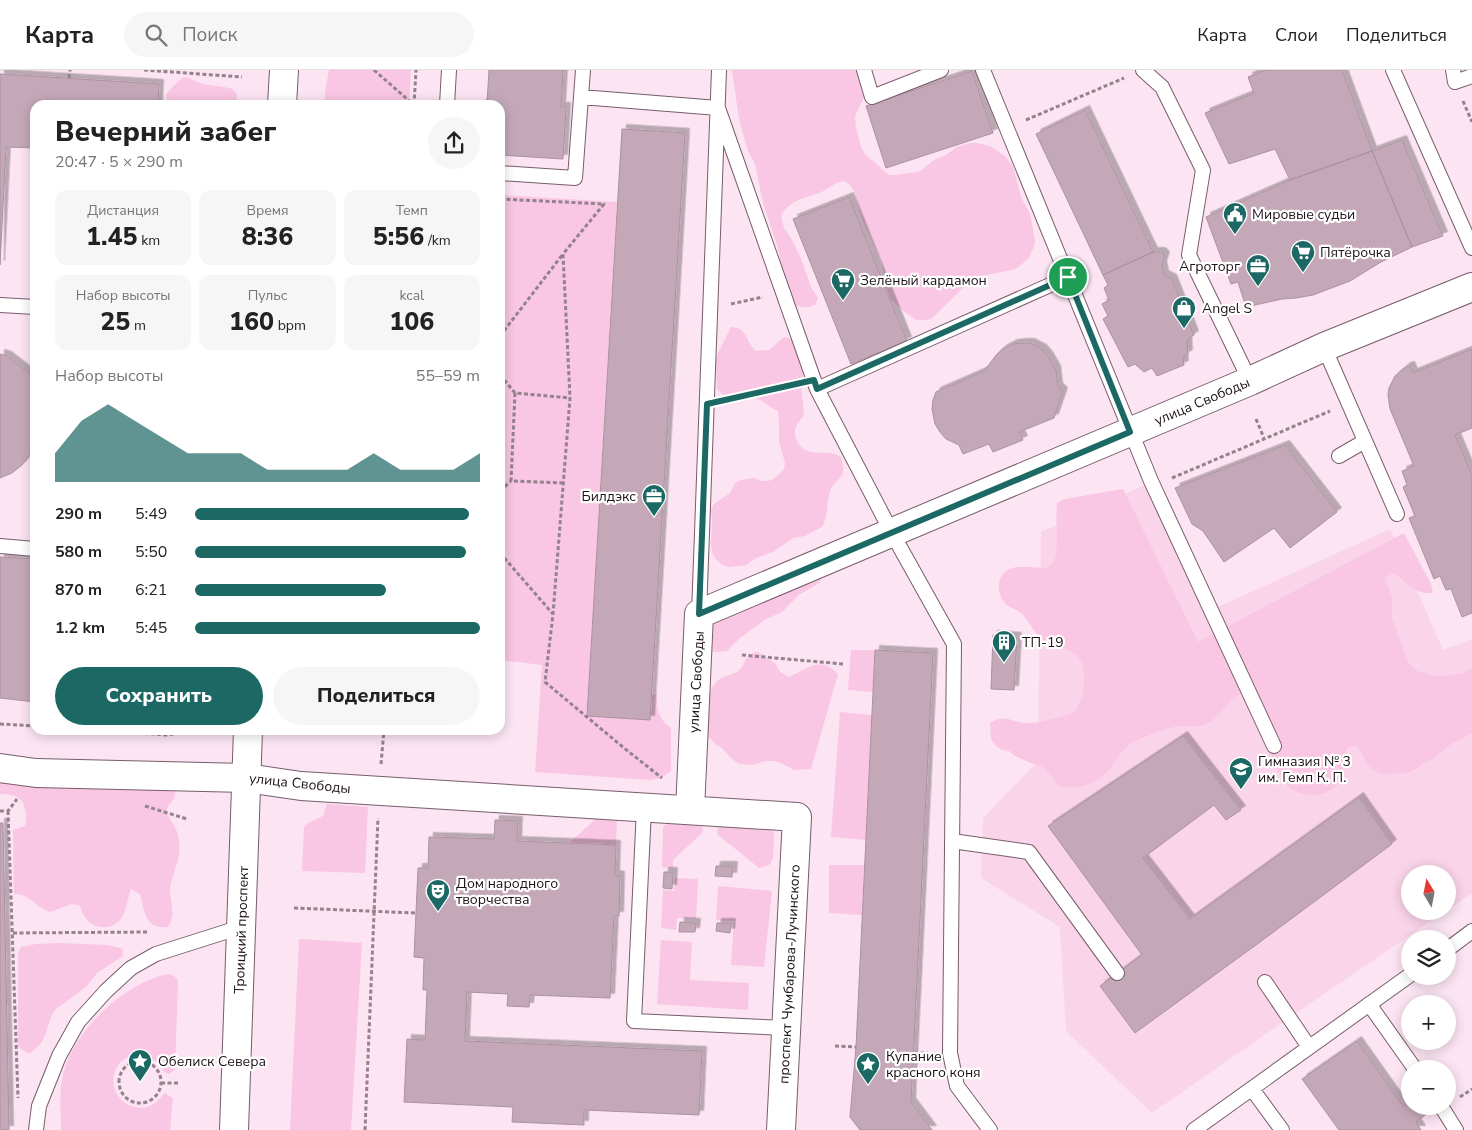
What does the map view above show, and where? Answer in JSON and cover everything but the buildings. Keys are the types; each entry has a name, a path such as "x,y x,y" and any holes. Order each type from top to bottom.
{"street":[{"path":"282,100 284,70"},
{"name":"улица Свободы","path":"690,810 699,614 1250,381 1324,347 1472,287"},
{"name":"Троицкий проспект","path":"234,1130 248,735"},
{"name":"улица Свободы","path":"0,768 36,773 246,778 301,786 797,817"},
{"name":"проспект Чумбарова-Лучинского","path":"781,1130 797,817"}],"lane":[{"path":"447,100 449,70"},
{"path":"505,173 575,178 583,70"},
{"path":"699,614 719,70"},
{"path":"864,70 872,97 941,70"},
{"path":"983,70 1151,482 1274,746"},
{"path":"1394,70 1472,248"},
{"path":"1453,70 1455,82 1472,76"},
{"path":"1138,72 1162,87 1203,170 1189,255 1250,381"},
{"path":"581,97 718,108"},
{"path":"718,108 815,384 892,532 954,644 950,1053 957,1086 990,1130"},
{"path":"815,384 1068,277"},
{"path":"0,305 30,307"},
{"path":"1324,347 1397,514"},
{"path":"1339,456 1365,441"},
{"path":"0,546 30,549"},
{"path":"644,808 634,1021 786,1028"},
{"path":"952,841 1029,852 1118,973"},
{"path":"36,1130 39,1106 60,1056 78,1022 106,991 131,968 156,954 241,927"},
{"path":"1456,942 1472,931"},
{"path":"1265,982 1309,1047"},
{"path":"1194,1130 1401,982"},
{"path":"1370,1004 1409,1060"},
{"path":"1252,1090 1282,1130"},
{"path":"1447,1115 1456,1130"}],"path":[{"path":"69,78 70,70"},
{"path":"144,70 242,77"},
{"path":"374,70 408,100"},
{"path":"414,100 416,70"},
{"path":"1007,128 1138,72"},
{"path":"505,199 604,204 505,329"},
{"path":"563,254 570,398 553,614 545,682 668,782"},
{"path":"710,309 783,292"},
{"path":"505,381 515,393 510,481 505,486"},
{"path":"707,404 815,384"},
{"path":"515,393 570,398"},
{"path":"1168,480 1264,438 1337,409"},
{"path":"1256,419 1264,438"},
{"path":"510,481 564,483"},
{"path":"505,559 553,614"},
{"path":"742,655 843,664"},
{"path":"0,724 30,726"},
{"path":"381,768 384,735"},
{"path":"8,811 18,1100"},
{"path":"365,1130 378,816"},
{"path":"294,908 416,913"},
{"path":"12,933 155,932"},
{"path":"835,1046 856,1047"},
{"path":"136,1060 151,1064 160,1075 161,1083 160,1090 156,1096 144,1104 136,1104 123,1096 118,1082 124,1068 136,1060"},
{"path":"161,1083 179,1083"}],"shaded area":[{"path":"329,70 411,70 409,100 325,100"},
{"path":"732,70 873,70 869,92 864,97 855,116 861,147 865,154 885,172 890,175 896,175 917,172 957,147 970,143 990,146 1005,156 1013,166 1021,197 1030,214 1035,240 1028,259 1016,269 982,276 968,283 931,319 916,320 891,299 881,260 861,217 855,193 845,181 803,198 794,203 781,215 784,228 800,256 811,287 818,298 815,305 809,307 800,307 794,304 784,280 778,248 763,203 755,164 748,151 739,119"},
{"path":"184,77 204,84 233,89 237,94 236,100 167,100 166,94"},
{"path":"505,195 617,202 587,716 651,694 657,695 659,714 671,728 671,771 661,778 650,780 535,772 542,665 505,661"},
{"path":"731,327 741,330 756,351 769,350 784,337 791,339 802,364 803,379 801,386 804,414 795,428 796,439 805,450 835,454 841,457 843,473 831,488 826,518 822,527 805,536 793,538 773,552 756,558 746,565 729,567 722,565 712,552 711,510 714,504 730,493 735,483 741,480 754,478 768,481 774,479 784,469 785,463 779,441 778,411 753,398 725,397 717,389 717,355"},
{"name":"Гимназия № 3 им. Гемп К. П.","path":"1158,479 1216,608 1390,529 1443,650 1472,639 1472,893 1456,904 1456,865 1401,865 1401,920 1432,920 1417,930 1401,930 1401,941 1152,1113 1066,1031 1060,927 981,878 983,818 1038,761 1041,532"},
{"path":"1123,489 1198,642 1404,533 1431,584 1433,593 1416,590 1393,573 1385,578 1392,598 1392,618 1409,663 1417,671 1435,676 1445,676 1463,673 1472,668 1472,733 1451,744 1431,760 1407,773 1380,774 1367,764 1356,745 1348,747 1339,783 1327,792 1312,795 1292,789 1281,776 1269,749 1264,705 1255,693 1247,692 1236,697 1212,721 1203,725 1175,727 1133,742 1124,749 1102,776 1091,783 1077,787 1061,787 1039,765 996,746 991,739 990,723 1005,719 1021,723 1031,723 1071,714 1081,701 1084,685 1084,669 1079,658 1071,651 1042,639 1023,615 1004,602 1000,596 999,589 1001,576 1011,568 1047,568 1052,564 1057,543 1057,503 1065,499"},
{"path":"821,577 819,583 799,595 782,612 766,619 741,637 727,651 711,651 711,622"},
{"path":"851,650 875,650 873,692 848,690"},
{"path":"756,652 775,663 780,672 789,677 819,664 831,668 838,674 811,769 794,770 773,761 752,765 740,764 716,745 705,733 708,696 711,690 720,679 738,671 746,659"},
{"path":"840,712 872,715 866,840 831,837"},
{"path":"0,771 175,785 175,796 167,810 179,840 179,856 171,886 172,919 168,927 160,927 150,922 145,913 140,894 131,889 126,909 121,919 108,927 98,927 89,922 79,905 72,904 50,912 25,897 14,894 13,830 25,826 26,811 20,799 0,794"},
{"path":"327,804 368,807 365,873 302,871 304,827 323,816"},
{"path":"598,817 617,818 616,845 569,843"},
{"path":"671,820 702,824 703,832 673,860 673,868 662,867 663,827"},
{"path":"767,824 774,834 773,859 769,865 759,868 717,834 718,825"},
{"path":"829,865 864,865 862,915 829,913"},
{"path":"675,878 698,879 696,919 677,918 676,930 661,928 663,890 674,891"},
{"path":"718,886 772,891 764,967 731,965 734,921 716,920"},
{"path":"299,939 362,943 351,1130 290,1130"},
{"path":"661,940 692,942 690,980 749,983 748,1010 657,1004"},
{"path":"58,943 108,945 123,949 123,956 97,973 86,987 56,1009 41,1043 29,1054 18,1046 18,953 21,947"},
{"path":"169,974 178,980 175,1070 169,1074 164,1072 151,1058 140,1055 130,1056 122,1061 117,1068 114,1076 114,1085 116,1093 122,1101 131,1106 143,1108 150,1106 157,1102 165,1093 173,1098 170,1130 61,1130 60,1099 62,1080 75,1045 87,1028 117,999 134,987"}],"place":[{"name":"Мировые судьи","path":"1235,235"},
{"name":"Пятёрочка","path":"1303,273"},
{"name":"Агроторг","path":"1258,287"},
{"name":"Зелёный кардамон","path":"843,301"},
{"name":"Angel S","path":"1184,329"},
{"name":"Билдэкс","path":"654,517"},
{"name":"ТП-19","path":"1004,663"},
{"name":"Гимназия № 3 им. Гемп К. П.","path":"1241,790"},
{"name":"Дом народного творчества","path":"438,912"},
{"name":"Обелиск Севера","path":"140,1082"},
{"name":"Купание красного коня","path":"868,1085"}],"route":[{"path":"1068,277 1130,432 699,614 707,404 814,380 817,389 1068,277"}]}
